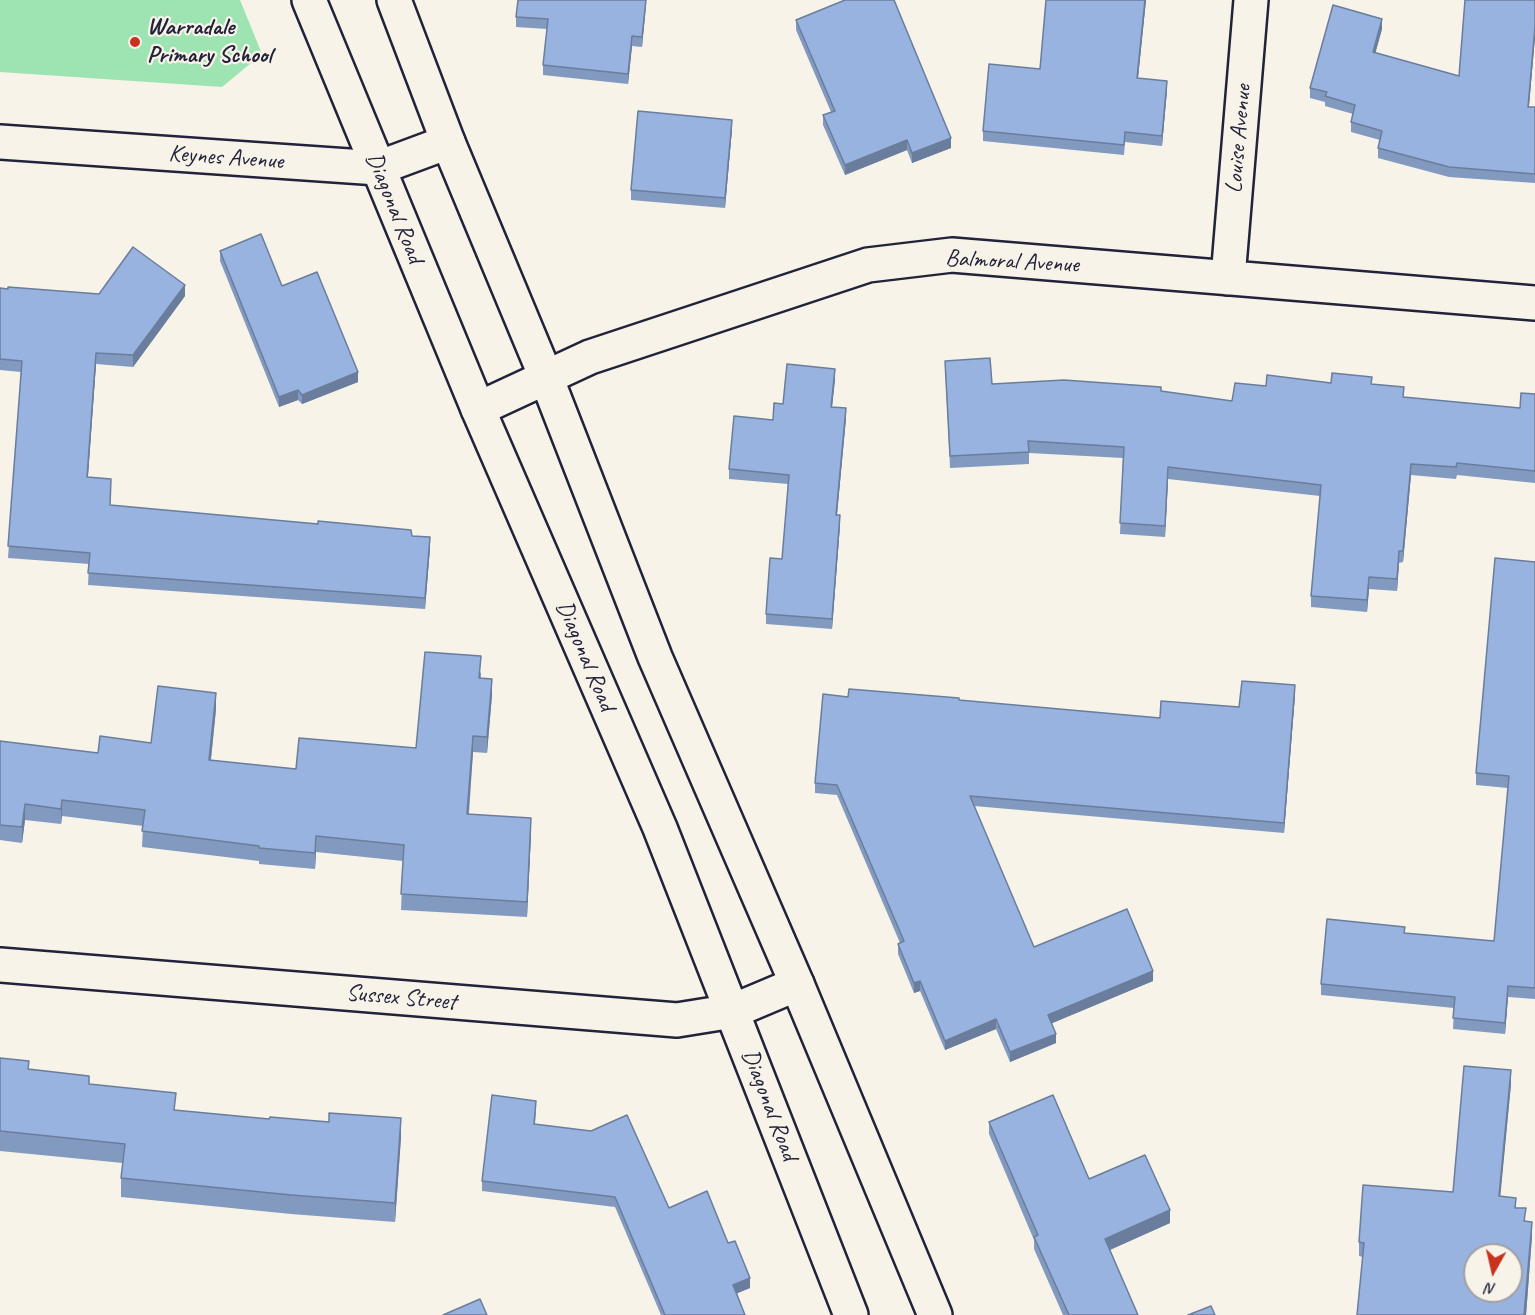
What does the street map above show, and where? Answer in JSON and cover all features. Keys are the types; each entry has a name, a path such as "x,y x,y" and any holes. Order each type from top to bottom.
{"main road":[{"name":"Diagonal Road","path":"309,0 477,409 660,828 851,1315"},
{"path":"394,0 448,142 546,377 655,657 797,984 935,1315"},
{"name":"Louise Avenue","path":"1228,278 1251,0"},
{"name":"Keynes Avenue","path":"0,142 378,168 448,142"},
{"name":"Balmoral Avenue","path":"477,409 590,357 868,265 952,255 1535,303"},
{"name":"Sussex Street","path":"0,965 676,1020 733,1011 797,984"}],"green space":[{"name":"Warradale Primary School","path":"0,0 240,0 262,54 222,87 0,72"}],"building":[{"path":"518,0 646,0 642,37 632,36 628,74 543,65 548,19 516,17"},
{"path":"845,0 894,0 951,138 912,153 907,140 845,165 823,115 835,111 796,20"},
{"path":"1046,0 1145,0 1137,78 1167,81 1162,136 1125,132 1124,145 983,131 989,64 1040,69"},
{"path":"1465,0 1535,0 1528,107 1535,107 1535,174 1449,167 1378,148 1382,131 1351,122 1355,105 1325,96 1327,92 1310,88 1333,5 1382,19 1373,52 1459,76"},
{"path":"638,111 732,120 725,198 631,190"},
{"path":"261,234 282,286 317,272 358,372 302,395 298,390 279,397 220,251"},
{"path":"133,247 185,285 133,355 96,353 87,477 111,479 110,505 411,530 412,536 430,537 425,598 88,573 90,553 8,546 22,361 0,359 0,288 99,294"},
{"path":"990,358 992,384 1064,380 1161,387 1161,391 1232,401 1235,383 1266,386 1267,375 1331,383 1332,373 1372,377 1371,384 1404,387 1403,397 1520,408 1521,393 1535,394 1535,471 1457,463 1456,467 1411,464 1403,551 1399,551 1397,579 1369,577 1367,600 1311,596 1321,485 1168,467 1165,526 1120,523 1124,447 1028,441 1029,452 950,456 945,361"},
{"path":"787,364 835,369 831,407 846,408 836,515 840,515 832,619 766,614 770,558 782,559 789,475 729,469 734,416 773,420 774,403 783,404"},
{"path":"1495,558 1535,562 1535,988 1508,986 1505,1023 1453,1018 1455,997 1321,984 1327,919 1405,927 1404,933 1494,941 1509,776 1476,773"},
{"path":"425,652 481,656 479,678 492,679 487,737 473,736 467,814 531,818 527,902 401,894 404,845 316,836 315,853 259,848 259,846 142,831 145,810 62,800 61,809 25,804 22,827 0,825 0,741 98,753 100,736 151,743 158,686 216,693 209,760 296,769 299,738 416,748"},
{"path":"1242,681 1295,685 1284,823 970,796 1034,947 1127,909 1153,971 1048,1015 1056,1034 1010,1052 996,1019 945,1041 920,981 914,983 898,944 904,941 837,785 815,783 823,694 848,697 849,689 1160,718 1161,701 1239,707"},
{"path":"0,1058 29,1061 28,1069 89,1076 89,1084 176,1093 174,1110 329,1122 329,1113 401,1118 395,1203 121,1178 125,1144 0,1131"},
{"path":"1464,1066 1511,1070 1499,1196 1516,1198 1515,1208 1526,1208 1524,1221 1532,1222 1524,1315 1357,1315 1364,1243 1359,1242 1363,1185 1453,1192"},
{"path":"492,1095 536,1101 534,1124 591,1131 627,1115 669,1208 707,1191 728,1243 735,1241 750,1278 733,1285 745,1315 665,1315 615,1197 482,1181"},
{"path":"1053,1095 1089,1179 1145,1155 1170,1210 1105,1239 1138,1315 1069,1315 1034,1237 1038,1235 989,1122"},
{"path":"480,1299 487,1315 443,1315"},
{"path":"1211,1306 1215,1315 1188,1315"}],"place":[{"name":"Warradale Primary School","path":"135,42"}]}
